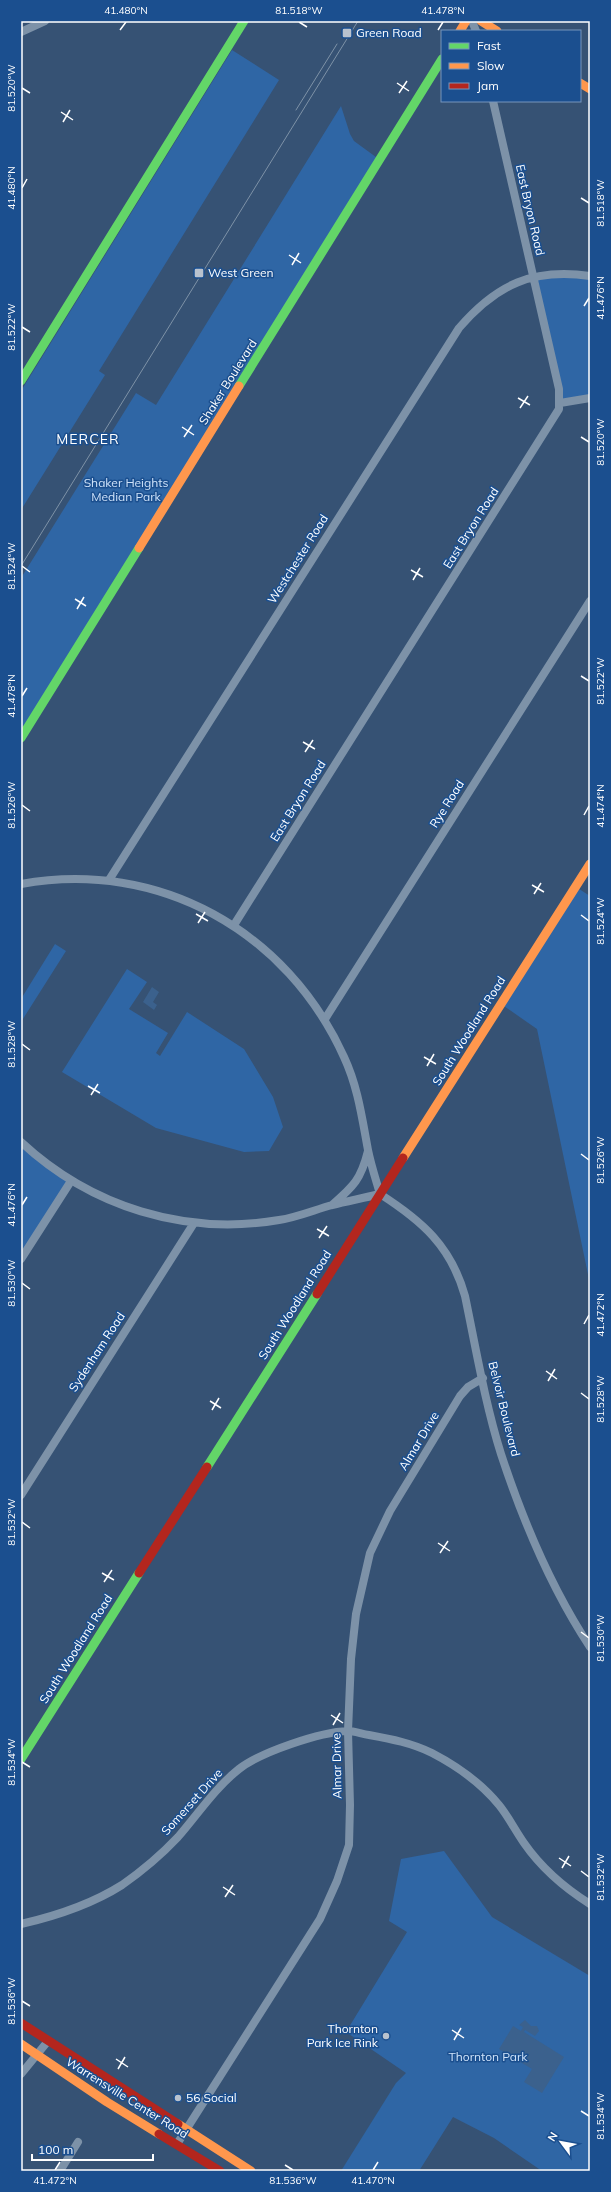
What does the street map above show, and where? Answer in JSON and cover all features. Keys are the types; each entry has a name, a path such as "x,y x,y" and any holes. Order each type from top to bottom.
{"main road":[{"path":"21,381 244,21"},
{"path":"461,30 466,21"},
{"path":"480,21 494,30"},
{"name":"Shaker Boulevard","path":"21,738 441,62"},
{"path":"581,84 590,90"},
{"name":"South Woodland Road","path":"21,1759 590,864"},
{"name":"Warrensville Center Road","path":"21,2023 251,2171"},
{"name":"Warrensville Center Road","path":"21,2044 220,2171"}],"street":[{"path":"21,32 45,21"},
{"name":"East Bryon Road","path":"234,925 552,422 560,403 559,389 493,102"},
{"name":"Westchester Road","path":"109,880 459,328 477,309 499,291 534,277 555,272 590,276"},
{"path":"560,403 590,398"},
{"name":"Rye Road","path":"325,1019 590,601"},
{"path":"21,884 77,879 109,880 171,896 208,911 234,925 263,947 288,971 325,1019 344,1058 358,1094 368,1150 380,1194 332,1205 279,1220 236,1224 194,1223 134,1210 96,1194 72,1181 43,1161 21,1142"},
{"path":"332,1205 355,1185 364,1167 368,1150"},
{"path":"21,1259 72,1181"},
{"name":"Belvoir Boulevard","path":"380,1194 420,1223 451,1261 465,1296 501,1453 530,1534 557,1591 590,1647"},
{"name":"Sydenham Road","path":"21,1495 194,1223"},
{"name":"Almar Drive","path":"177,2144 320,1919 337,1881 349,1845 350,1805 348,1731 351,1659 356,1614 370,1553 390,1511 460,1396 468,1386 483,1378"},
{"name":"Somerset Drive","path":"21,1924 58,1914 92,1901 122,1885 152,1862 178,1837 200,1809 240,1768 272,1752 308,1739 348,1731 403,1741 433,1754 476,1781 500,1806 524,1843 549,1874 567,1890 590,1904"},
{"path":"21,2074 48,2041"},
{"path":"60,2171 78,2142"}],"green space":[{"path":"232,50 279,80 99,371 105,375 21,510 21,391"},
{"name":"Shaker Heights Median Park","path":"341,106 350,134 354,141 380,160 21,738 21,578 136,393 156,405"},
{"path":"590,276 590,398 560,403 533,277"},
{"path":"576,887 590,896 590,1284 537,1029 501,1004"},
{"path":"55,944 66,951 21,1022 21,999"},
{"path":"127,969 147,982 129,1009 168,1033 156,1053 160,1056 187,1012 244,1049 273,1097 283,1127 269,1151 244,1152 156,1128 62,1072"},
{"path":"21,1142 71,1181 21,1259"},
{"name":"Thornton Park","path":"444,1851 492,1917 590,1976 590,2171 542,2171 494,2138 453,2117 419,2171 341,2171 396,2083 406,2073 346,2032 407,1932 389,1921 401,1859"}],"shaded area":[{"path":"152,987 159,992 153,1002 157,1005 154,1010 143,1002"},
{"path":"525,2020 531,2026 537,2026 539,2031 535,2036 525,2030 524,2032 564,2057 542,2093 524,2082 532,2069 499,2049 513,2026 521,2031 523,2027 519,2025"}],"tram line":[{"path":"21,566 358,21"},
{"path":"296,110 337,44"}],"traffic: fast":[{"path":"21,381 244,21"},
{"path":"239,386 441,61"},
{"path":"21,738 139,548"},
{"path":"207,1467 317,1294"},
{"path":"21,1759 139,1573"}],"traffic: slow":[{"path":"461,30 466,21"},
{"path":"481,21 495,30"},
{"path":"581,84 590,89"},
{"path":"139,548 239,386"},
{"path":"403,1158 590,864"},
{"path":"21,2044 107,2102 159,2134"},
{"path":"178,2124 251,2171"}],"traffic: jam":[{"path":"317,1294 403,1158"},
{"path":"139,1573 207,1467"},
{"path":"21,2023 178,2124"},
{"path":"159,2134 220,2171"}],"place":[{"name":"Green Road","path":"347,33"},
{"name":"West Green","path":"199,273"},
{"name":"Thornton Park Ice Rink","path":"386,2036"},
{"name":"56 Social","path":"178,2098"}],"district":[{"name":"MERCER","path":"88,439"}]}
